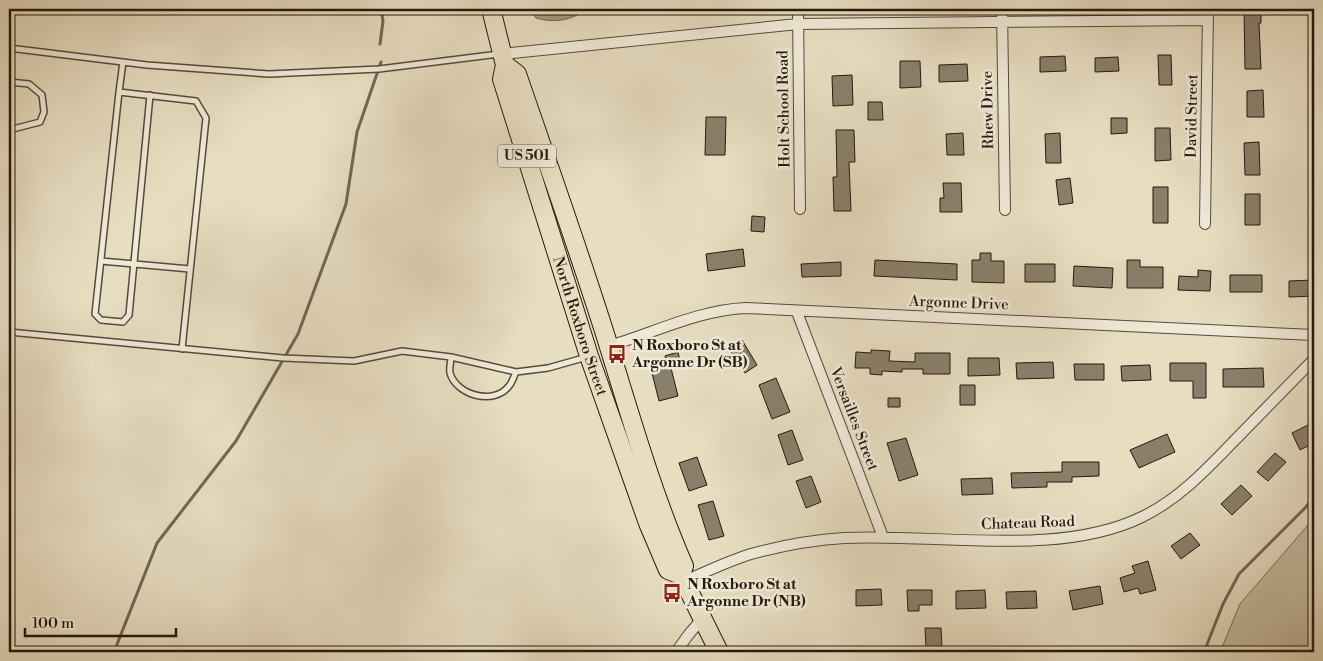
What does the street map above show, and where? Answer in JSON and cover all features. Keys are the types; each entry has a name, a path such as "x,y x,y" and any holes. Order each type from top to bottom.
{"highway":[{"name":"North Roxboro Street","path":"491,9 503,59 502,78 589,356 648,523 661,554 668,570 683,578"},
{"name":"North Roxboro Street","path":"503,59 517,74 609,346 636,438 684,566 683,578 719,652"},
{"path":"560,262 570,267 596,343 609,346"},
{"path":"589,356 603,365 623,422 636,438"}],"street":[{"name":"Holt School Road","path":"798,9 800,209"},
{"name":"Rhew Drive","path":"1002,9 1004,210"},
{"name":"David Street","path":"1205,224 1208,9"},
{"path":"503,59 798,24 1208,20"},
{"name":"Argonne Drive","path":"609,346 639,338 678,322 718,311 746,308 797,312 932,316 1314,335"},
{"name":"Versailles Street","path":"797,312 883,537"},
{"name":"Chateau Road","path":"683,578 750,555 782,547 842,538 1032,540 1083,536 1127,523 1157,509 1184,490 1314,359"},
{"path":"676,652 702,619"}],"lane":[{"path":"9,48 123,62 269,74 379,69 503,59"},
{"path":"123,62 95,314 101,320 123,322 129,315 150,95"},
{"path":"9,82 29,84 42,95 44,112 40,122 9,130"},
{"path":"119,92 196,101 206,118 182,349"},
{"path":"101,261 190,269"},
{"path":"9,332 283,358 354,361 402,351 451,357 516,372 548,368 589,356"},
{"path":"451,357 450,372 455,381 460,389 474,395 495,395 509,387 516,372"}],"shaded area":[{"path":"530,9 586,9 575,16 556,21 536,18"},
{"path":"1314,518 1314,652 1220,652 1240,604"}],"building":[{"path":"1244,9 1261,9 1261,23 1259,23 1261,69 1245,69"},
{"path":"1158,55 1171,55 1172,85 1159,85"},
{"path":"1065,56 1066,71 1040,72 1040,57"},
{"path":"1118,57 1119,71 1095,72 1095,58"},
{"path":"900,61 920,61 921,87 900,88"},
{"path":"967,64 968,81 939,82 939,65"},
{"path":"852,75 853,105 833,106 832,76"},
{"path":"1263,90 1264,117 1247,117 1247,91"},
{"path":"868,102 882,102 883,120 868,120"},
{"path":"706,117 726,117 725,155 705,155"},
{"path":"1111,118 1127,118 1127,133 1111,134"},
{"path":"1155,128 1170,128 1171,160 1155,161"},
{"path":"836,130 854,130 855,162 849,162 851,211 834,211 833,177 837,177"},
{"path":"963,133 964,155 947,155 946,134"},
{"path":"1060,133 1061,163 1046,163 1045,134"},
{"path":"1259,142 1260,175 1245,175 1244,143"},
{"path":"1070,178 1073,203 1059,205 1056,180"},
{"path":"943,183 961,183 962,212 940,212 940,198 944,198"},
{"path":"1153,187 1168,187 1168,223 1153,223"},
{"path":"1245,194 1260,194 1260,225 1245,225"},
{"path":"752,216 765,217 764,232 751,231"},
{"path":"743,249 745,266 708,271 706,254"},
{"path":"980,253 991,253 991,261 1004,261 1004,283 972,282 972,260 980,260"},
{"path":"875,260 957,264 957,280 874,276"},
{"path":"1127,260 1140,260 1140,267 1163,267 1163,288 1127,288"},
{"path":"841,262 841,276 802,277 801,264"},
{"path":"1025,264 1055,264 1055,282 1025,282"},
{"path":"1074,266 1113,268 1112,288 1073,286"},
{"path":"1198,270 1211,271 1210,291 1178,290 1179,276 1198,277"},
{"path":"1230,275 1262,275 1262,292 1230,292"},
{"path":"1314,280 1314,296 1289,297 1289,281"},
{"path":"742,340 757,365 745,373 729,349"},
{"path":"871,350 890,351 889,361 915,362 915,353 950,353 950,374 923,374 923,369 902,369 902,372 882,371 882,375 870,374 870,368 855,368 856,352 871,353"},
{"path":"678,352 681,365 671,368 678,396 659,401 651,369 667,365 665,356"},
{"path":"968,358 999,358 1000,375 968,376"},
{"path":"1053,362 1054,378 1017,379 1016,363"},
{"path":"1170,363 1206,363 1206,398 1193,398 1193,381 1170,381"},
{"path":"1074,364 1104,364 1104,380 1075,380"},
{"path":"1150,365 1151,380 1122,381 1121,366"},
{"path":"1263,368 1264,387 1223,387 1223,369"},
{"path":"776,378 790,412 772,419 759,385"},
{"path":"960,385 975,385 975,405 960,405"},
{"path":"888,398 900,398 900,407 888,407"},
{"path":"1314,422 1314,443 1300,450 1292,433"},
{"path":"792,430 803,460 788,465 778,435"},
{"path":"1167,434 1175,452 1139,468 1130,450"},
{"path":"906,438 918,475 899,481 887,443"},
{"path":"1275,453 1286,462 1268,481 1257,472"},
{"path":"697,457 707,485 689,491 679,463"},
{"path":"1062,462 1099,462 1099,476 1072,477 1072,482 1047,482 1047,487 1012,488 1011,473 1062,472"},
{"path":"811,476 821,502 806,508 796,481"},
{"path":"992,478 993,494 962,495 961,479"},
{"path":"1241,485 1252,496 1232,515 1221,504"},
{"path":"713,501 724,536 709,540 698,505"},
{"path":"1190,533 1200,545 1181,559 1171,546"},
{"path":"1148,561 1156,590 1140,594 1138,588 1124,592 1120,578 1135,573 1132,566"},
{"path":"1100,586 1103,604 1073,610 1069,591"},
{"path":"881,589 882,605 856,606 856,590"},
{"path":"907,590 932,590 932,605 919,605 919,611 908,611"},
{"path":"985,590 986,608 956,609 956,591"},
{"path":"1036,591 1037,608 1007,609 1006,592"},
{"path":"925,628 941,628 942,647 926,648"}],"waterway":[{"path":"380,44 383,21 381,9"},
{"path":"114,652 157,543 236,441 298,334 346,204 357,132 381,62"},
{"path":"1204,652 1223,604 1239,574 1314,497"}],"place":[{"name":"N Roxboro St at Argonne Dr (SB)","path":"617,354"},
{"name":"N Roxboro St at Argonne Dr (NB)","path":"672,593"}]}
